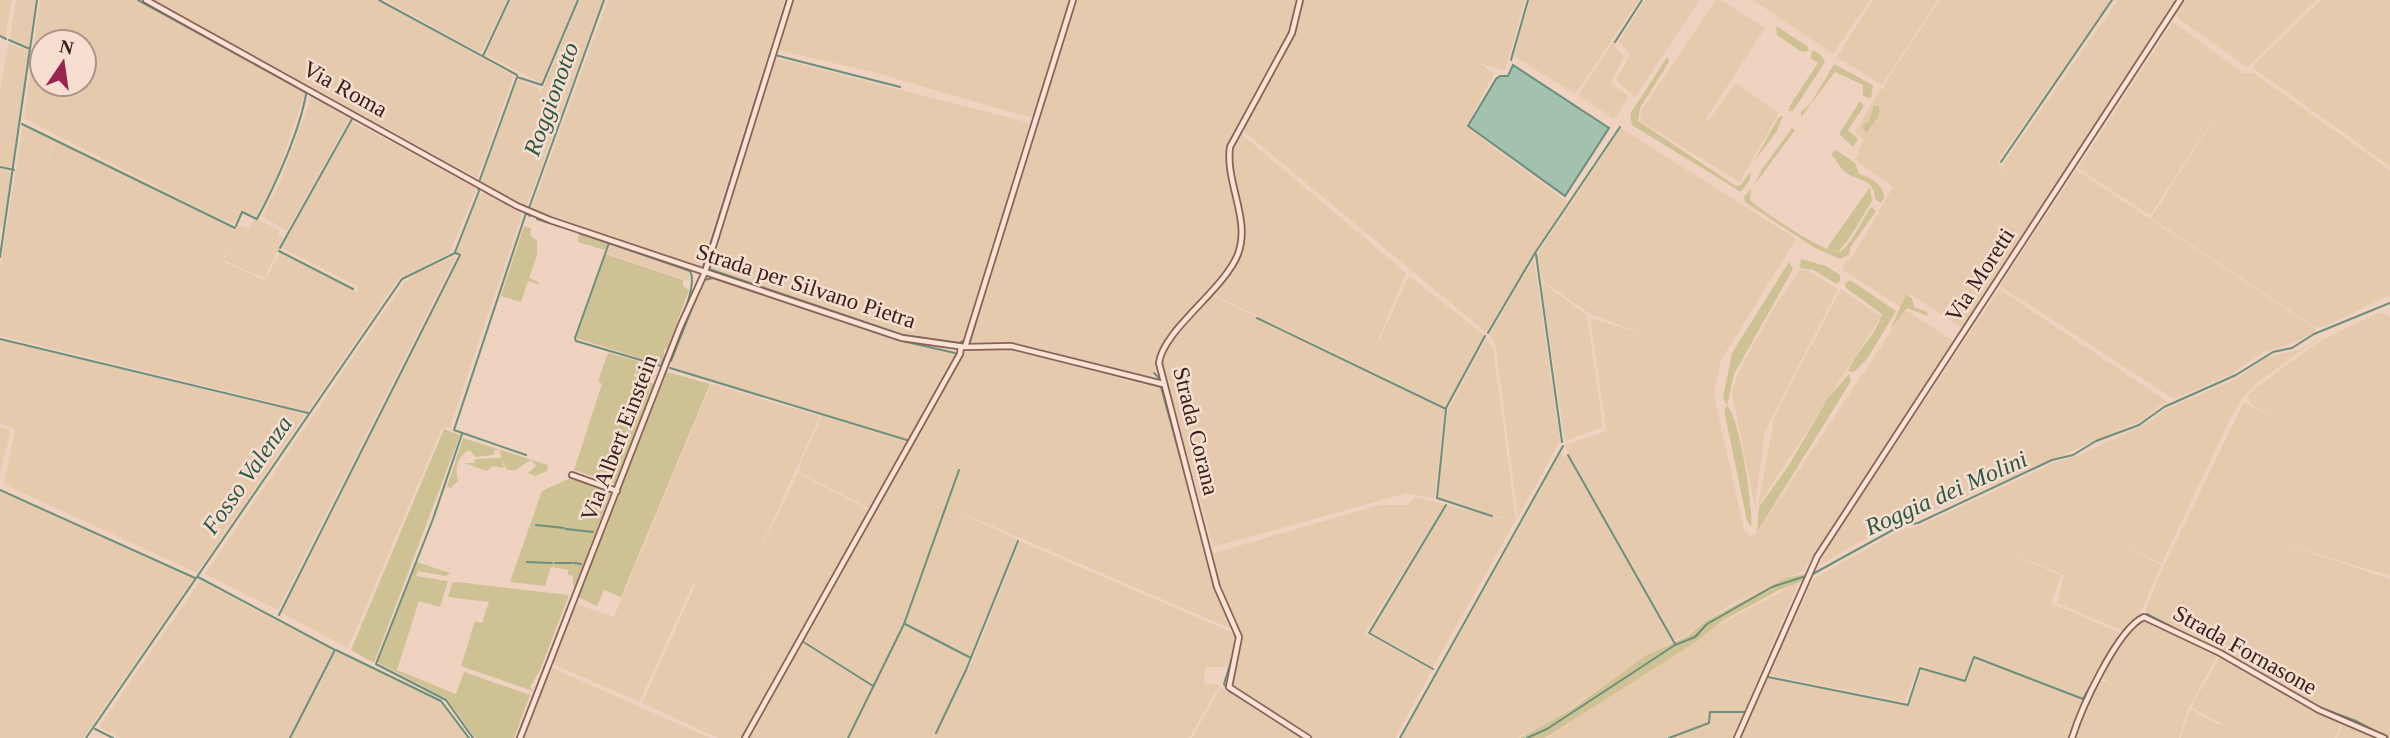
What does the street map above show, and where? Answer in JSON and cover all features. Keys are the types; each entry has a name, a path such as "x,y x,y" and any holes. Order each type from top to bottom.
{"street":[{"name":"Via Roma","path":"146,0 526,210"},
{"name":"Via Albert Einstein","path":"520,738 705,272 790,0"},
{"path":"745,738 960,354 1073,0"},
{"name":"Strada Corana","path":"1300,0 1292,33 1230,147 1230,165 1242,226 1238,252 1223,279 1163,349 1159,363 1217,587 1239,637 1229,687 1308,738"},
{"name":"Via Moretti","path":"1737,738 1811,570 2180,0"},
{"name":"Strada per Silvano Pietra","path":"526,210 902,338 963,347 1011,346 1163,384"},
{"name":"Via Albert Einstein","path":"695,269 696,290"},
{"path":"572,475 617,491"},
{"name":"Strada Fornasone","path":"2072,738 2097,677 2135,624 2144,617 2220,653 2319,710 2384,738"}],"shaded area":[{"path":"0,0 12,0 5,38 0,35"},
{"path":"16,0 36,0 32,28 28,28 28,47 10,38"},
{"path":"40,0 136,0 305,93 275,181 257,217 241,211 235,224 218,218 24,118 28,88 28,98 98,98 98,28 36,28"},
{"path":"154,0 377,0 514,76 477,178"},
{"path":"385,0 507,0 481,53"},
{"path":"511,0 577,0 541,83 486,55"},
{"path":"580,0 603,0 526,208 480,181 518,79 539,89 539,94 542,91"},
{"path":"608,0 785,0 700,268 531,210"},
{"path":"792,0 1070,0 1032,118 873,72 777,50"},
{"path":"1076,0 1297,0 1294,24 1251,108 1229,143 1227,158 1240,232 1233,260 1162,348 1157,370 1149,377 1012,344 971,342"},
{"path":"1302,0 1525,0 1505,71 1477,62 1494,73 1466,127 1567,202 1487,333 1241,129 1299,22"},
{"path":"1529,0 1639,0 1575,94 1514,56"},
{"path":"1645,0 1700,0 1635,97 1616,80 1630,55 1619,42"},
{"path":"1716,0 1721,0 1765,28 1705,120 1708,121 1736,83 1779,113 1740,182 1640,121 1642,109"},
{"path":"1753,0 1870,0 1833,54"},
{"path":"1873,0 1938,0 1882,85 1837,57"},
{"path":"1940,0 2111,0 1998,161 2024,204 2002,166 2118,0 2176,0 2050,195 2045,193 2049,197 1963,329 1910,294 1902,308 1843,270 1843,265 1854,254 1893,187 1855,160 1863,140 1855,132 1881,88 1885,90 1884,85"},
{"path":"2185,0 2317,0 2247,67 2178,18 2176,13"},
{"path":"2321,0 2390,0 2390,166 2252,67"},
{"path":"2173,22 2243,73 2253,73 2390,170 2390,295 2326,326 2315,327 2151,218 2235,86 2150,215 2078,168"},
{"path":"1776,26 1807,46 1809,51 1802,52 1777,35"},
{"path":"1614,40 1616,48 1624,56 1611,83 1629,97 1614,119 1578,95"},
{"path":"9,43 28,52 12,170 0,165 0,89"},
{"path":"1812,50 1821,55 1825,62 1793,111 1789,111 1818,63 1811,58"},
{"path":"1668,56 1669,62 1640,108 1638,121 1736,186 1741,185 1751,171 1750,179 1741,192 1632,125 1630,114"},
{"path":"776,58 1030,123 963,340 959,342 904,334 710,269"},
{"path":"1834,64 1873,85 1871,98 1863,96 1863,85 1835,72 1801,117 1801,112 1811,103"},
{"path":"1513,65 1609,128 1565,196 1468,126 1496,79 1508,76"},
{"path":"312,96 350,118 287,231 262,216 280,182"},
{"path":"1860,101 1864,106 1848,130 1858,139 1853,147 1839,134"},
{"path":"1874,106 1879,106 1879,116 1866,133 1862,126 1869,121"},
{"path":"1783,116 1777,131 1753,163 1779,117"},
{"path":"352,121 474,187 475,192 449,254 399,278 308,411 0,336 0,269 23,124 54,139 38,188 55,139 235,230 235,233 239,225 249,228 255,217 280,231 278,235 284,238 264,278 224,260 232,241 223,260 226,263 263,280 280,252 357,293 359,287 282,248"},
{"path":"1621,128 1796,239 1721,360 1714,395 1744,530 1750,536 1756,534 1904,312 1907,311 1953,341 1804,570 1729,605 1687,635 1674,640 1564,445 1604,432 1606,428 1590,318 1646,335 1590,314 1543,281 1537,255"},
{"path":"1792,128 1795,130 1755,184 1762,169"},
{"path":"1240,133 1406,273 1368,365 1409,276 1484,335 1446,407 1213,294 1235,265 1242,242 1244,226 1232,162 1233,147"},
{"path":"1836,150 1855,163 1859,174 1879,185 1884,198 1881,203 1875,199 1869,184 1843,170 1831,154"},
{"path":"0,168 12,173 5,229 0,227"},
{"path":"2076,170 2316,329 2316,332 2296,342 2263,352 2230,375 2174,399 2000,286"},
{"path":"1870,187 1872,201 1852,234 1839,251 1829,250 1827,248"},
{"path":"1751,189 1750,200 1756,205 1796,232 1835,251 1841,251 1849,243 1871,207 1876,211 1850,248 1849,255 1840,259 1815,248 1745,202 1744,197"},
{"path":"485,192 522,214 450,427 442,428 348,648 282,613 460,256 456,251 479,195"},
{"path":"524,226 531,228 530,235 537,241 537,255 529,278 539,282 528,281 521,302 501,296"},
{"path":"579,234 608,244 605,250 578,242"},
{"path":"610,245 689,272 689,281 607,253"},
{"path":"606,254 683,280 683,286 689,290 667,349 664,349 663,359 658,365 642,370 644,376 657,375 650,380 640,378 635,372 639,365 649,361 576,338"},
{"path":"456,256 278,610 205,574 403,284 417,273"},
{"path":"1534,259 1560,441 1518,517 1495,342 1490,334"},
{"path":"1801,259 1826,266 1840,275 1840,281 1836,284 1814,270 1800,268"},
{"path":"1789,262 1793,269 1734,374 1727,405 1723,398 1732,353"},
{"path":"1800,270 1807,270 1838,289 1765,431 1755,507 1732,392 1740,369 1775,306"},
{"path":"710,278 893,340 943,349 957,355 909,440 670,367 704,281"},
{"path":"1850,280 1896,311 1867,359 1854,372 1848,371 1875,330 1882,314 1846,288 1845,283"},
{"path":"1544,284 1587,315 1603,427 1565,441 1542,288"},
{"path":"1841,289 1881,317 1758,506 1775,415"},
{"path":"1999,289 2168,402 2159,406 2145,419 2008,479 1915,518 1896,521 1818,566 1833,539"},
{"path":"1211,295 1444,410 1435,499 1407,493 1213,547 1162,362 1167,349"},
{"path":"1906,295 1912,298 1914,307 1927,312 1928,316 1907,308 1890,330"},
{"path":"2380,312 2390,317 2390,576 2265,538 2390,579 2390,738 2356,720 2317,706 2145,611 2163,568 2244,402 2280,421 2250,403 2248,396 2323,339"},
{"path":"2325,334 2259,381 2243,397 2162,563 2123,545 2161,565 2140,614 2126,632 2057,603 2064,575 2001,548 2061,576 2051,603 2125,635 2103,663 2083,698 1975,657 1963,680 1919,665 1905,702 1769,675 1813,579 1900,530 1919,526 2058,461 2077,456 2150,422 2164,410 2236,379 2266,358 2301,349"},
{"path":"1486,339 1493,348 1516,520 1433,667 1370,632 1447,505 1513,521 1440,498 1438,495 1447,413"},
{"path":"0,340 305,415 197,573 4,484 15,430 0,423"},
{"path":"1012,350 1161,389 1210,577 1232,629 948,507 1018,540 971,657 905,624 959,470 903,623 873,685 803,640 964,352"},
{"path":"608,353 638,361 634,376 654,384 615,484 574,470 602,384 598,381"},
{"path":"667,372 710,384 621,597 604,590 597,606 578,597"},
{"path":"1849,374 1851,381 1757,532 1759,507 1789,465 1828,398"},
{"path":"711,384 820,416 754,562 798,473 868,510 775,682 748,669 774,683 743,738 718,738 642,703 695,586 693,584 639,702 553,664 575,604 614,617"},
{"path":"1727,406 1732,413 1745,463 1751,527 1747,521 1724,410"},
{"path":"822,416 907,442 870,509 801,473 799,467"},
{"path":"0,428 9,430 10,435 0,473"},
{"path":"444,429 460,435 374,663 351,650"},
{"path":"463,438 548,465 547,471 535,476 528,473 536,466 531,460 514,471 506,469 500,450 495,450 493,455 476,457 469,450 461,456 458,464 458,481 451,488 447,487"},
{"path":"1561,453 1564,457 1567,454 1672,641 1552,720 1518,738 1402,738"},
{"path":"501,458 504,468 493,466 487,471 464,463 474,463 475,459"},
{"path":"570,478 611,492 575,586 573,576 568,575 568,570 551,567 545,586 510,582 542,491"},
{"path":"0,491 193,579 83,738 0,738"},
{"path":"1414,497 1445,504 1365,633 1432,670 1395,738 1313,738 1234,688 1231,682 1240,656 1242,634 1219,584 1211,554 1379,505 1408,505"},
{"path":"1020,541 1233,633 1235,649 1227,667 1205,667 1204,684 1220,685 1189,738 933,738 972,662"},
{"path":"417,562 450,573 446,576 418,571 416,576 448,581 440,607 419,601 397,670 456,694 464,672 530,695 514,738 475,738 447,699 377,662"},
{"path":"1805,574 1803,581 1779,590 1722,621 1697,641 1545,738 1520,738 1572,709 1647,655 1688,636 1706,621 1786,578"},
{"path":"200,581 334,651 289,738 120,738 101,728 100,725"},
{"path":"452,583 569,595 540,670 530,687 533,691 461,666 475,621 482,623 489,602 448,597"},
{"path":"1798,583 1733,738 1671,738 1709,723 1711,713 1720,712 1711,711 1708,722 1666,738 1547,738 1716,626"},
{"path":"2146,619 2218,654 2187,711 2179,738 2074,738 2098,679 2118,689 2100,677 2139,621"},
{"path":"904,625 969,658 932,738 848,738"},
{"path":"802,642 872,687 847,738 748,738"},
{"path":"337,651 445,704 468,738 291,738"},
{"path":"2221,655 2341,723 2335,738 2181,738 2190,709 2217,724 2222,724 2191,707"},
{"path":"1975,659 2084,700 2071,738 1741,738 1768,678 1909,706 1922,668 1965,682"},
{"path":"552,668 710,738 523,738"},
{"path":"1221,687 1273,721 1302,738 1192,738"},
{"path":"2344,722 2371,733 2378,738 2337,738"}],"waterway":[{"path":"0,257 37,0"},
{"path":"138,0 307,93"},
{"path":"379,0 517,75"},
{"path":"483,56 509,0"},
{"path":"479,182 517,77 542,85 578,0"},
{"name":"Roggionotto","path":"529,208 604,0"},
{"path":"703,267 787,0"},
{"path":"1511,60 1528,0"},
{"path":"1615,42 1642,0"},
{"path":"2001,162 2112,0"},
{"path":"1016,190 1066,31"},
{"path":"0,36 6,39"},
{"path":"9,40 28,48"},
{"path":"775,55 900,87"},
{"path":"764,90 709,269 903,335 959,343 965,340"},
{"path":"236,226 242,212 257,219 286,158 306,94"},
{"path":"311,95 460,177"},
{"path":"280,248 352,119"},
{"path":"22,124 235,228"},
{"path":"1488,333 1535,253 1620,127"},
{"path":"0,167 14,170"},
{"path":"455,252 479,191 478,186"},
{"path":"526,455 454,430 526,213 530,216"},
{"path":"537,219 568,229"},
{"path":"579,233 690,271 691,290 661,366 576,341 575,338 609,243"},
{"path":"279,251 353,289"},
{"name":"Fosso Valenza","path":"86,738 402,279 455,253"},
{"path":"279,615 460,255 456,253"},
{"path":"1536,254 1562,442"},
{"path":"704,280 713,278 898,340 955,353"},
{"path":"970,342 986,288"},
{"path":"671,361 699,291"},
{"name":"Roggia dei Molini","path":"1811,575 1900,526 1918,523 2052,460 2073,455 2096,441 2139,425 2164,407 2236,375 2273,352 2292,348 2314,334 2390,303"},
{"path":"1257,318 1446,409 1437,498 1492,516"},
{"path":"1446,408 1485,336"},
{"path":"0,339 308,413"},
{"path":"1059,360 1161,387 1201,533"},
{"path":"670,368 910,441"},
{"path":"1154,373 1160,379"},
{"path":"462,434 433,519 376,664 446,700 473,738"},
{"path":"1400,738 1563,446"},
{"path":"1568,455 1675,644"},
{"path":"848,738 904,624 959,470"},
{"path":"0,490 195,578"},
{"path":"1433,669 1369,633 1446,505"},
{"path":"536,525 564,528"},
{"path":"566,529 593,532"},
{"path":"936,733 966,670 1018,541"},
{"path":"1205,551 1216,591 1233,629"},
{"path":"527,562 552,563"},
{"path":"555,563 572,563"},
{"path":"574,563 581,564"},
{"name":"Roggia dei Molini","path":"1527,738 1547,729 1675,645 1695,637 1707,624 1772,587 1806,576"},
{"path":"198,577 335,650 290,738"},
{"path":"2147,614 2254,670"},
{"path":"905,624 971,658"},
{"path":"1234,633 1236,639"},
{"path":"802,641 873,686"},
{"path":"336,650 441,701 469,738"},
{"path":"1768,677 1908,705 1920,668 1965,681 1974,657 2083,699 2103,664"},
{"path":"1232,658 1224,684 1229,691 1298,734"},
{"path":"748,738 773,692"},
{"path":"2316,706 2356,721 2388,738"},
{"path":"1669,738 1709,723 1710,712 1746,712"},
{"path":"95,729 113,738"}]}
